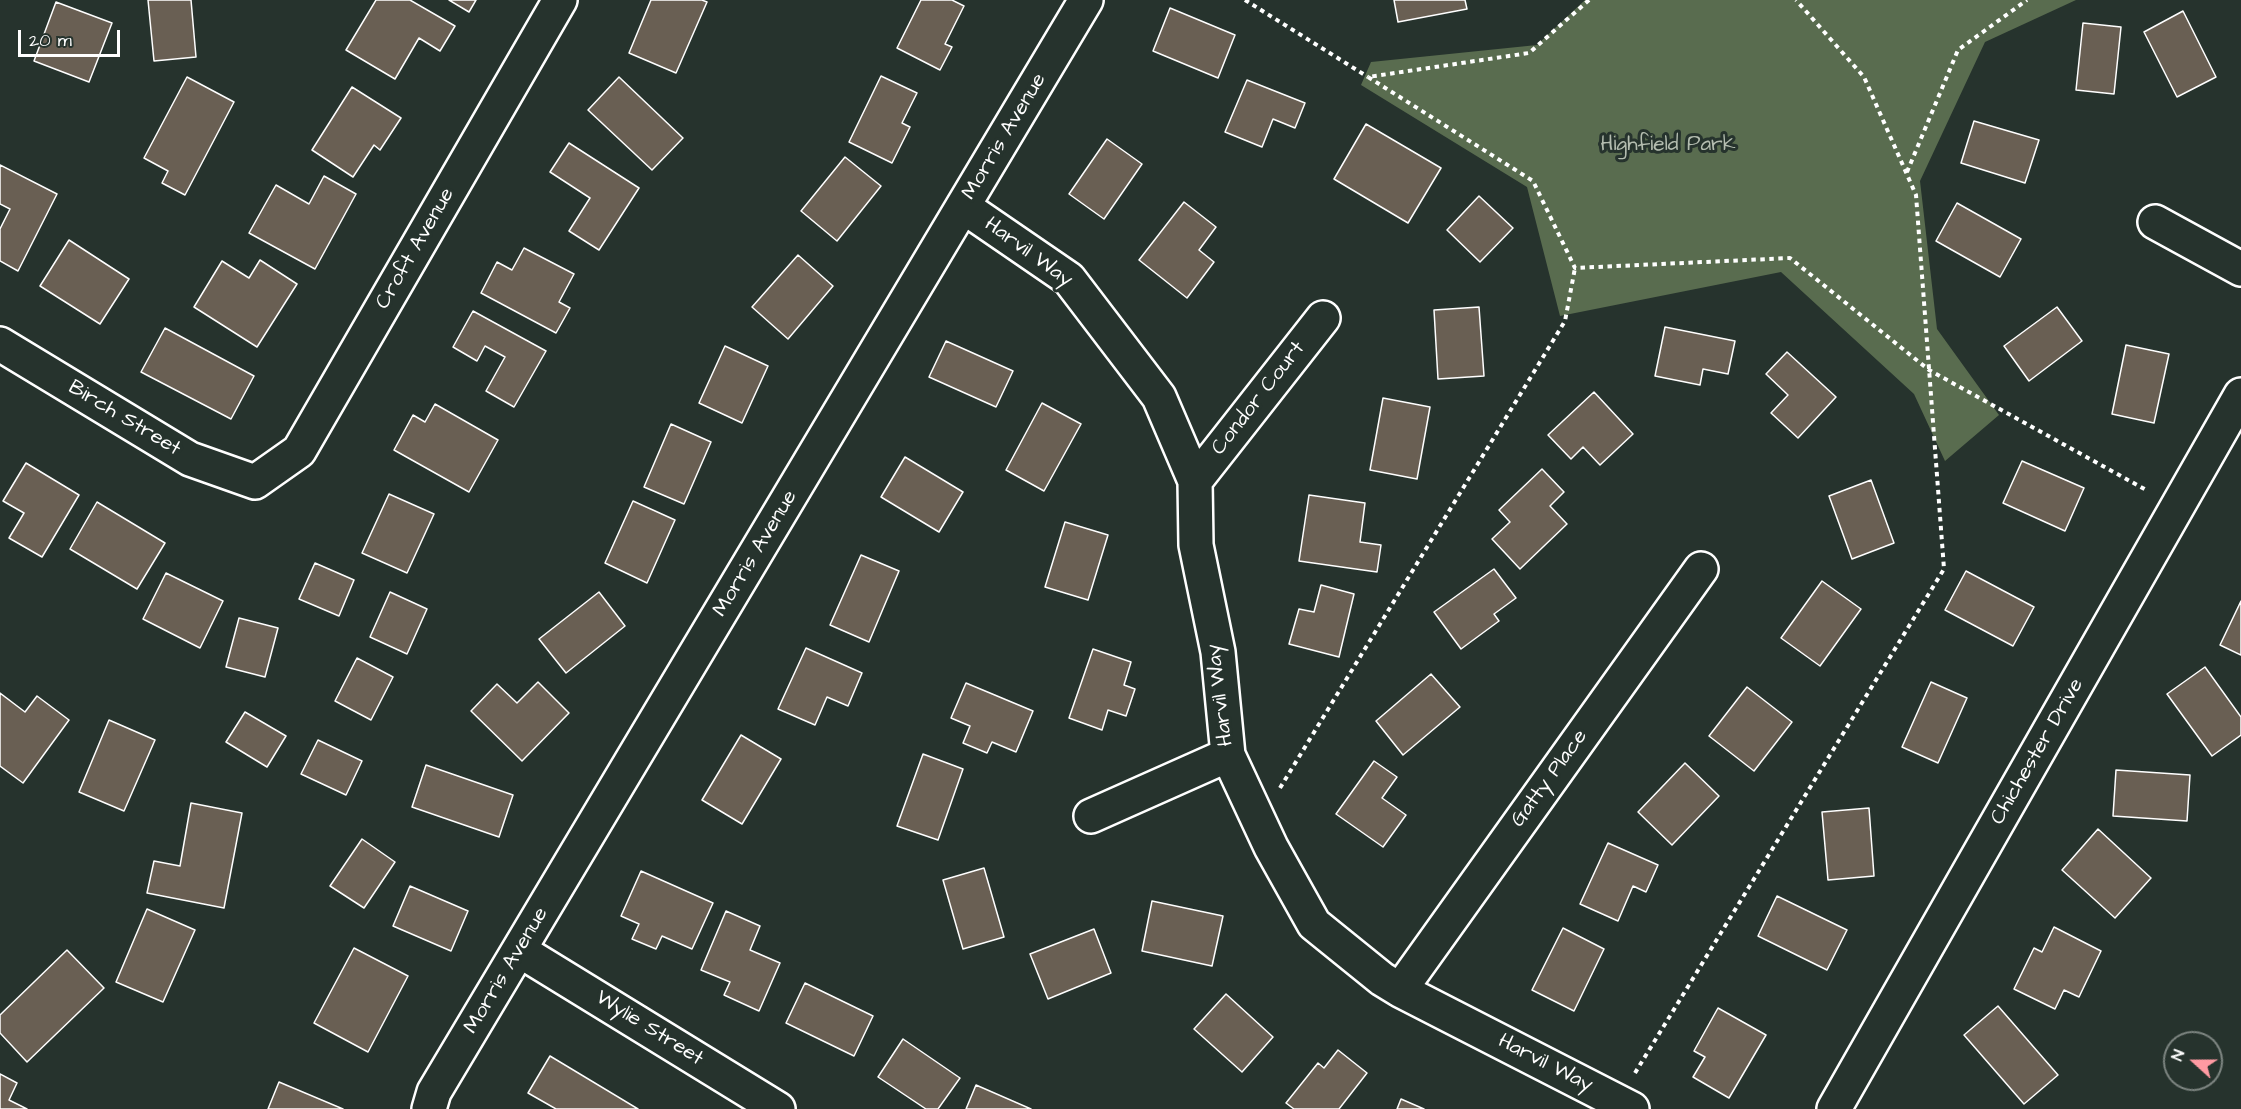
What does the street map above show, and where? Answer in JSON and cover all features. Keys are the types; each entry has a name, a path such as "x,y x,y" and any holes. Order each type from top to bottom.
{"street":[{"name":"Croft Avenue","path":"255,482 299,451 560,0"},
{"name":"Morris Avenue","path":"429,1109 434,1092 1086,0"},
{"name":"Harvil Way","path":"964,207 1070,279 1159,397 1195,480 1196,545 1218,652 1228,755 1259,822 1314,924 1382,979 1400,990 1625,1105"},
{"path":"2155,222 2241,270"},
{"name":"Condor Court","path":"1195,480 1323,318"},
{"name":"Birch Street","path":"0,344 190,459 255,482"},
{"name":"Chichester Drive","path":"1834,1109 2241,395"},
{"name":"Gatty Place","path":"1400,990 1701,569"},
{"path":"1091,816 1228,755"},
{"name":"Wylie Street","path":"519,950 778,1109"}],"path":[{"path":"1245,0 1533,181 1575,268 1565,321 1259,822"},
{"path":"1368,77 1529,53 1589,0"},
{"path":"1625,1105 1944,569 1916,195 1864,77 1796,0"},
{"path":"1907,173 1958,50 2027,0"},
{"path":"1575,268 1790,258 1929,370 2177,507"}],"green space":[{"name":"Highfield Park","path":"1585,0 2076,0 1985,42 1920,181 1937,329 1999,415 1945,461 1914,394 1781,272 1560,316 1527,187 1361,85 1371,62 1537,45"}],"building":[{"path":"148,0 191,0 196,57 154,61"},
{"path":"376,0 410,0 455,26 440,51 419,38 395,79 346,50"},
{"path":"449,0 476,0 469,12"},
{"path":"651,0 702,0 707,2 676,73 629,53"},
{"path":"921,0 952,0 964,6 945,44 952,47 940,70 897,48"},
{"path":"1394,0 1465,0 1467,9 1398,22"},
{"path":"56,2 112,23 89,82 34,61"},
{"path":"1170,8 1235,35 1218,78 1153,51"},
{"path":"2183,11 2216,77 2177,97 2144,32"},
{"path":"2083,23 2121,27 2114,94 2076,90"},
{"path":"881,76 917,93 902,123 910,127 892,163 849,142"},
{"path":"187,77 234,102 185,195 162,183 168,171 144,158"},
{"path":"619,77 683,138 652,170 588,110"},
{"path":"1247,80 1305,103 1295,128 1273,119 1262,147 1225,132"},
{"path":"352,87 401,118 380,150 374,145 353,177 312,150"},
{"path":"1974,121 2039,140 2025,183 1961,163"},
{"path":"1366,124 1441,168 1408,223 1334,179"},
{"path":"1107,139 1142,164 1104,219 1069,194"},
{"path":"569,143 639,188 599,250 569,231 590,198 550,172"},
{"path":"845,157 881,186 837,241 801,211"},
{"path":"0,165 57,194 18,271 0,261 0,229 10,209 0,204"},
{"path":"324,176 356,194 315,269 249,233 276,185 309,204"},
{"path":"1479,196 1513,228 1480,262 1447,230"},
{"path":"1184,202 1216,227 1199,250 1214,262 1187,298 1139,260"},
{"path":"1957,203 2021,239 2000,277 1936,241"},
{"path":"69,240 129,279 100,324 40,286"},
{"path":"524,248 574,274 559,302 570,308 556,333 481,293 497,262 512,270"},
{"path":"798,255 833,286 788,339 752,307"},
{"path":"260,260 297,284 257,347 194,307 222,261 249,278"},
{"path":"1479,307 1484,376 1438,379 1434,310"},
{"path":"2057,307 2082,341 2029,381 2004,346"},
{"path":"473,311 546,351 514,407 486,391 505,357 485,346 477,361 453,347"},
{"path":"1665,327 1735,341 1728,374 1703,369 1700,385 1655,376"},
{"path":"165,328 254,376 231,419 141,372"},
{"path":"946,341 1013,371 996,407 929,377"},
{"path":"2126,345 2169,354 2154,423 2112,414"},
{"path":"725,346 768,366 742,423 699,403"},
{"path":"1787,352 1836,397 1798,438 1771,413 1788,395 1766,374"},
{"path":"1594,392 1633,434 1600,465 1583,447 1571,459 1548,435"},
{"path":"1383,398 1430,407 1417,479 1370,470"},
{"path":"1042,403 1081,424 1044,491 1006,470"},
{"path":"435,404 498,440 469,492 394,450 413,415 425,422"},
{"path":"671,424 711,442 684,504 644,487"},
{"path":"905,457 963,492 939,532 881,497"},
{"path":"2022,461 2084,488 2065,531 2003,503"},
{"path":"26,463 79,495 42,557 9,538 24,513 3,501"},
{"path":"1542,469 1564,492 1550,506 1567,524 1520,569 1492,539 1510,522 1499,510"},
{"path":"1871,480 1894,543 1852,559 1829,496"},
{"path":"389,494 434,514 407,573 362,553"},
{"path":"1309,495 1365,503 1360,542 1381,545 1377,572 1299,561"},
{"path":"633,501 675,520 647,583 605,563"},
{"path":"97,502 165,543 137,589 70,549"},
{"path":"1065,522 1108,535 1088,600 1045,587"},
{"path":"861,555 899,571 869,642 830,625"},
{"path":"315,563 354,580 339,616 299,599"},
{"path":"1494,569 1516,598 1494,614 1499,621 1461,649 1434,612"},
{"path":"1966,571 2034,607 2013,646 1945,610"},
{"path":"166,573 223,601 200,648 143,619"},
{"path":"1822,581 1861,609 1820,666 1781,638"},
{"path":"1321,585 1354,594 1339,657 1289,644 1299,609 1314,612"},
{"path":"390,592 427,609 407,654 370,637"},
{"path":"599,592 625,626 566,673 539,639"},
{"path":"2241,601 2241,655 2220,645"},
{"path":"239,618 278,628 265,677 226,667"},
{"path":"806,648 862,673 848,706 827,697 815,725 778,709"},
{"path":"1093,649 1131,662 1124,685 1135,689 1126,716 1108,710 1102,730 1069,718"},
{"path":"357,658 393,677 371,720 335,701"},
{"path":"2205,667 2241,717 2241,735 2212,756 2167,694"},
{"path":"1431,674 1460,707 1403,755 1376,721"},
{"path":"538,682 569,713 522,761 471,711 497,684 517,703"},
{"path":"1931,682 1967,698 1938,763 1902,747"},
{"path":"966,683 1033,711 1016,752 992,742 987,753 963,743 970,726 951,718"},
{"path":"1747,687 1792,722 1754,771 1709,736"},
{"path":"0,693 25,712 37,696 69,720 23,783 0,766"},
{"path":"245,712 286,736 267,767 226,742"},
{"path":"109,720 155,740 124,811 79,792"},
{"path":"741,735 781,759 742,824 702,800"},
{"path":"318,740 362,761 346,795 301,774"},
{"path":"923,754 963,769 938,840 897,826"},
{"path":"1374,761 1397,777 1382,798 1406,815 1383,847 1336,814"},
{"path":"1685,763 1719,796 1672,845 1638,812"},
{"path":"426,765 513,795 499,837 412,807"},
{"path":"2116,770 2190,775 2187,821 2113,816"},
{"path":"191,803 242,813 224,908 147,893 154,861 180,866"},
{"path":"1869,808 1874,876 1828,880 1822,812"},
{"path":"2098,829 2151,878 2115,918 2062,870"},
{"path":"362,839 395,862 364,908 330,886"},
{"path":"1608,843 1658,865 1646,892 1633,886 1618,921 1580,904"},
{"path":"984,868 1004,937 963,949 943,880"},
{"path":"641,871 713,903 692,949 662,936 656,949 632,939 639,924 621,916"},
{"path":"410,886 468,911 451,951 393,926"},
{"path":"1777,896 1847,930 1827,970 1758,936"},
{"path":"1152,901 1223,916 1212,966 1142,951"},
{"path":"147,909 195,930 163,1002 116,982"},
{"path":"726,911 760,926 750,950 780,963 759,1011 724,995 730,982 701,970"},
{"path":"2054,927 2101,951 2079,997 2064,990 2055,1009 2014,989 2034,948 2042,952"},
{"path":"1563,928 1604,949 1574,1011 1532,990"},
{"path":"1094,929 1111,973 1048,999 1030,954"},
{"path":"354,948 408,976 368,1052 314,1023"},
{"path":"67,950 104,988 27,1062 0,1033 0,1015"},
{"path":"805,983 873,1016 854,1056 786,1023"},
{"path":"1226,994 1273,1037 1242,1072 1194,1029"},
{"path":"1998,1006 2058,1075 2024,1104 1964,1035"},
{"path":"1718,1008 1766,1035 1729,1098 1693,1077 1705,1057 1694,1051"},
{"path":"903,1039 960,1078 938,1109 926,1109 878,1077"},
{"path":"1338,1050 1367,1073 1339,1109 1294,1109 1286,1103 1318,1063 1324,1068"},
{"path":"550,1056 638,1109 556,1109 528,1093"},
{"path":"0,1074 17,1083 9,1100 27,1109 0,1109"},
{"path":"279,1082 343,1109 268,1109"},
{"path":"976,1085 1031,1109 966,1109"},
{"path":"1401,1099 1424,1109 1397,1109"}]}
